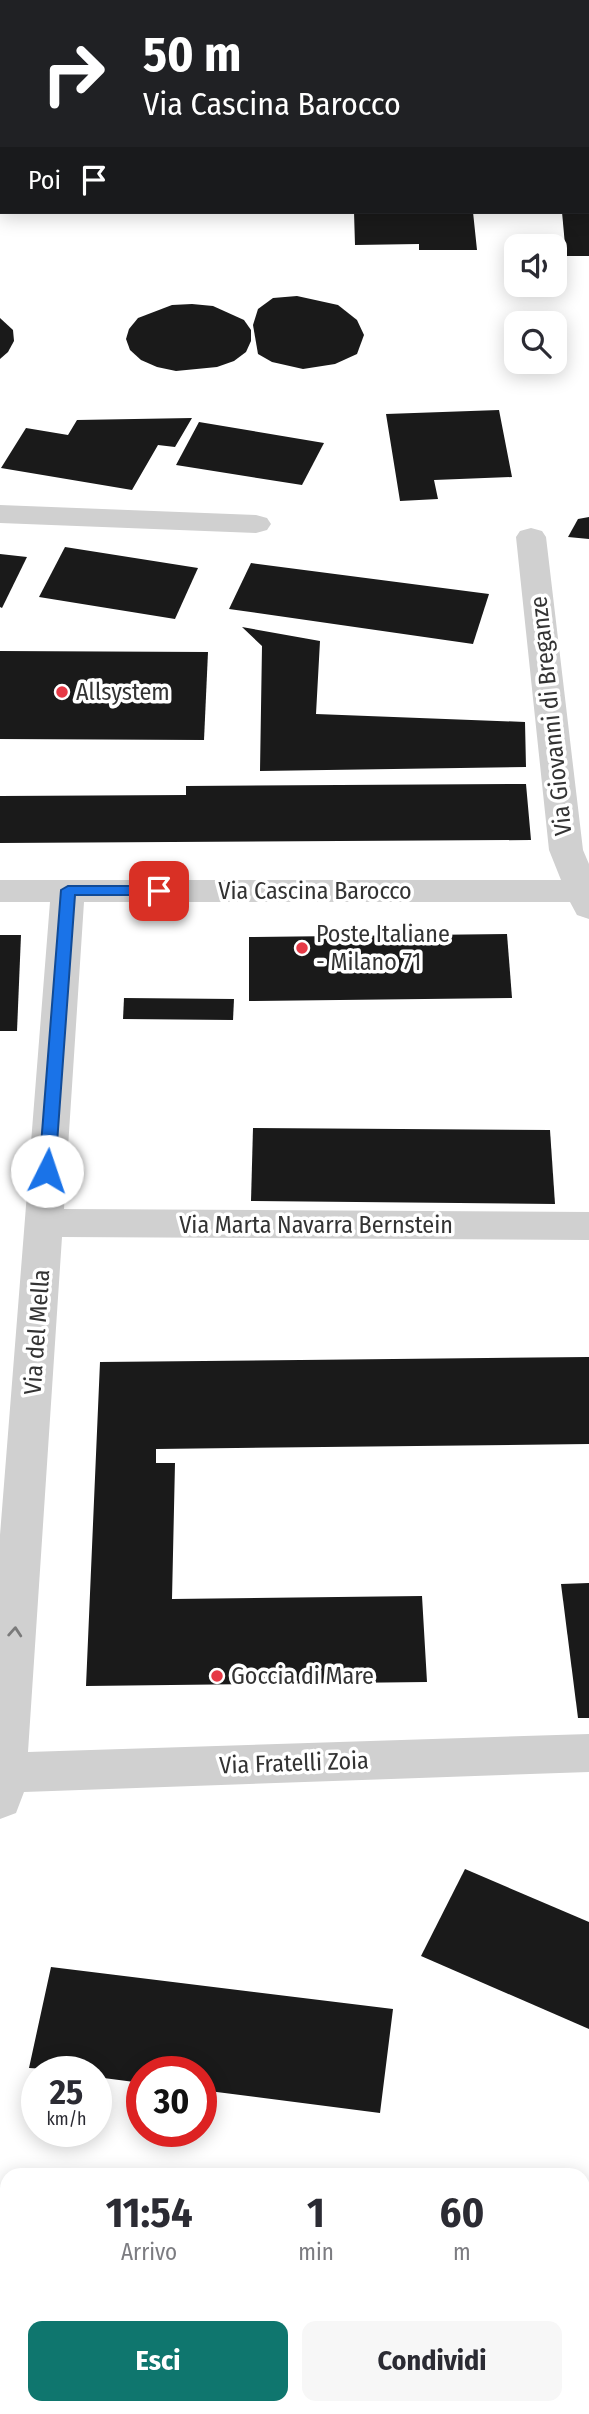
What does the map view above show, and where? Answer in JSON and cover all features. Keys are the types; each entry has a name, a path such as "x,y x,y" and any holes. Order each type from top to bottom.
{"street":[{"path":"0,514 256,524"},
{"name":"Via Giovanni di Breganze","path":"530,537 566,850 588,896"},
{"name":"Via del Mella","path":"1,1782 68,890"},
{"name":"Via Cascina Barocco","path":"0,891 588,896"},
{"name":"Via Marta Navarra Bernstein","path":"43,1223 589,1226"},
{"name":"Via Fratelli Zoia","path":"1,1782 589,1753"}],"building":[{"path":"354,214 473,214 477,250 419,250 419,244 355,245"},
{"path":"562,214 589,214 589,256 567,256 567,234 564,234"},
{"path":"297,296 338,305 357,320 364,335 357,354 335,364 303,369 272,362 258,354 253,325 258,309 273,298"},
{"path":"172,305 213,306 244,320 251,330 251,341 246,352 234,361 217,367 176,371 141,360 130,350 126,339 129,329 138,318"},
{"path":"0,318 13,330 14,341 0,359"},
{"path":"499,410 512,477 434,480 438,499 400,501 386,414"},
{"path":"192,418 175,447 158,445 132,490 1,468 26,428 68,435 77,420"},
{"path":"199,422 324,443 302,485 176,465"},
{"path":"589,517 589,539 568,537 578,519"},
{"path":"65,547 198,568 175,619 39,597"},
{"path":"0,554 27,557 2,608 0,607"},
{"path":"251,563 489,594 473,644 229,609"},
{"path":"242,627 320,641 316,714 525,722 526,767 260,771 262,646"},
{"path":"0,651 208,652 204,740 0,739"},
{"path":"526,784 531,840 0,843 0,796 186,795 186,786"},
{"path":"507,934 512,998 249,1001 249,937"},
{"path":"0,935 21,935 17,1031 0,1031"},
{"path":"124,998 234,999 233,1020 123,1019"},
{"path":"253,1128 550,1130 555,1204 251,1201"},
{"path":"589,1357 589,1444 156,1449 156,1463 175,1463 172,1599 422,1596 427,1682 86,1686 100,1362"},
{"path":"589,1583 589,1718 578,1718 561,1584"},
{"path":"465,1869 589,1922 589,2029 421,1956"},
{"path":"51,1967 393,2009 380,2113 217,2092 217,2056 126,2056 126,2081 112,2079 112,2056 32,2056"}],"place":[{"name":"Allsystem","path":"62,692"},
{"name":"Poste Italiane - Milano 71","path":"302,948"},
{"name":"Goccia di Mare","path":"217,1676"}],"route":[{"path":"47,1171 68,890 159,891"}]}
